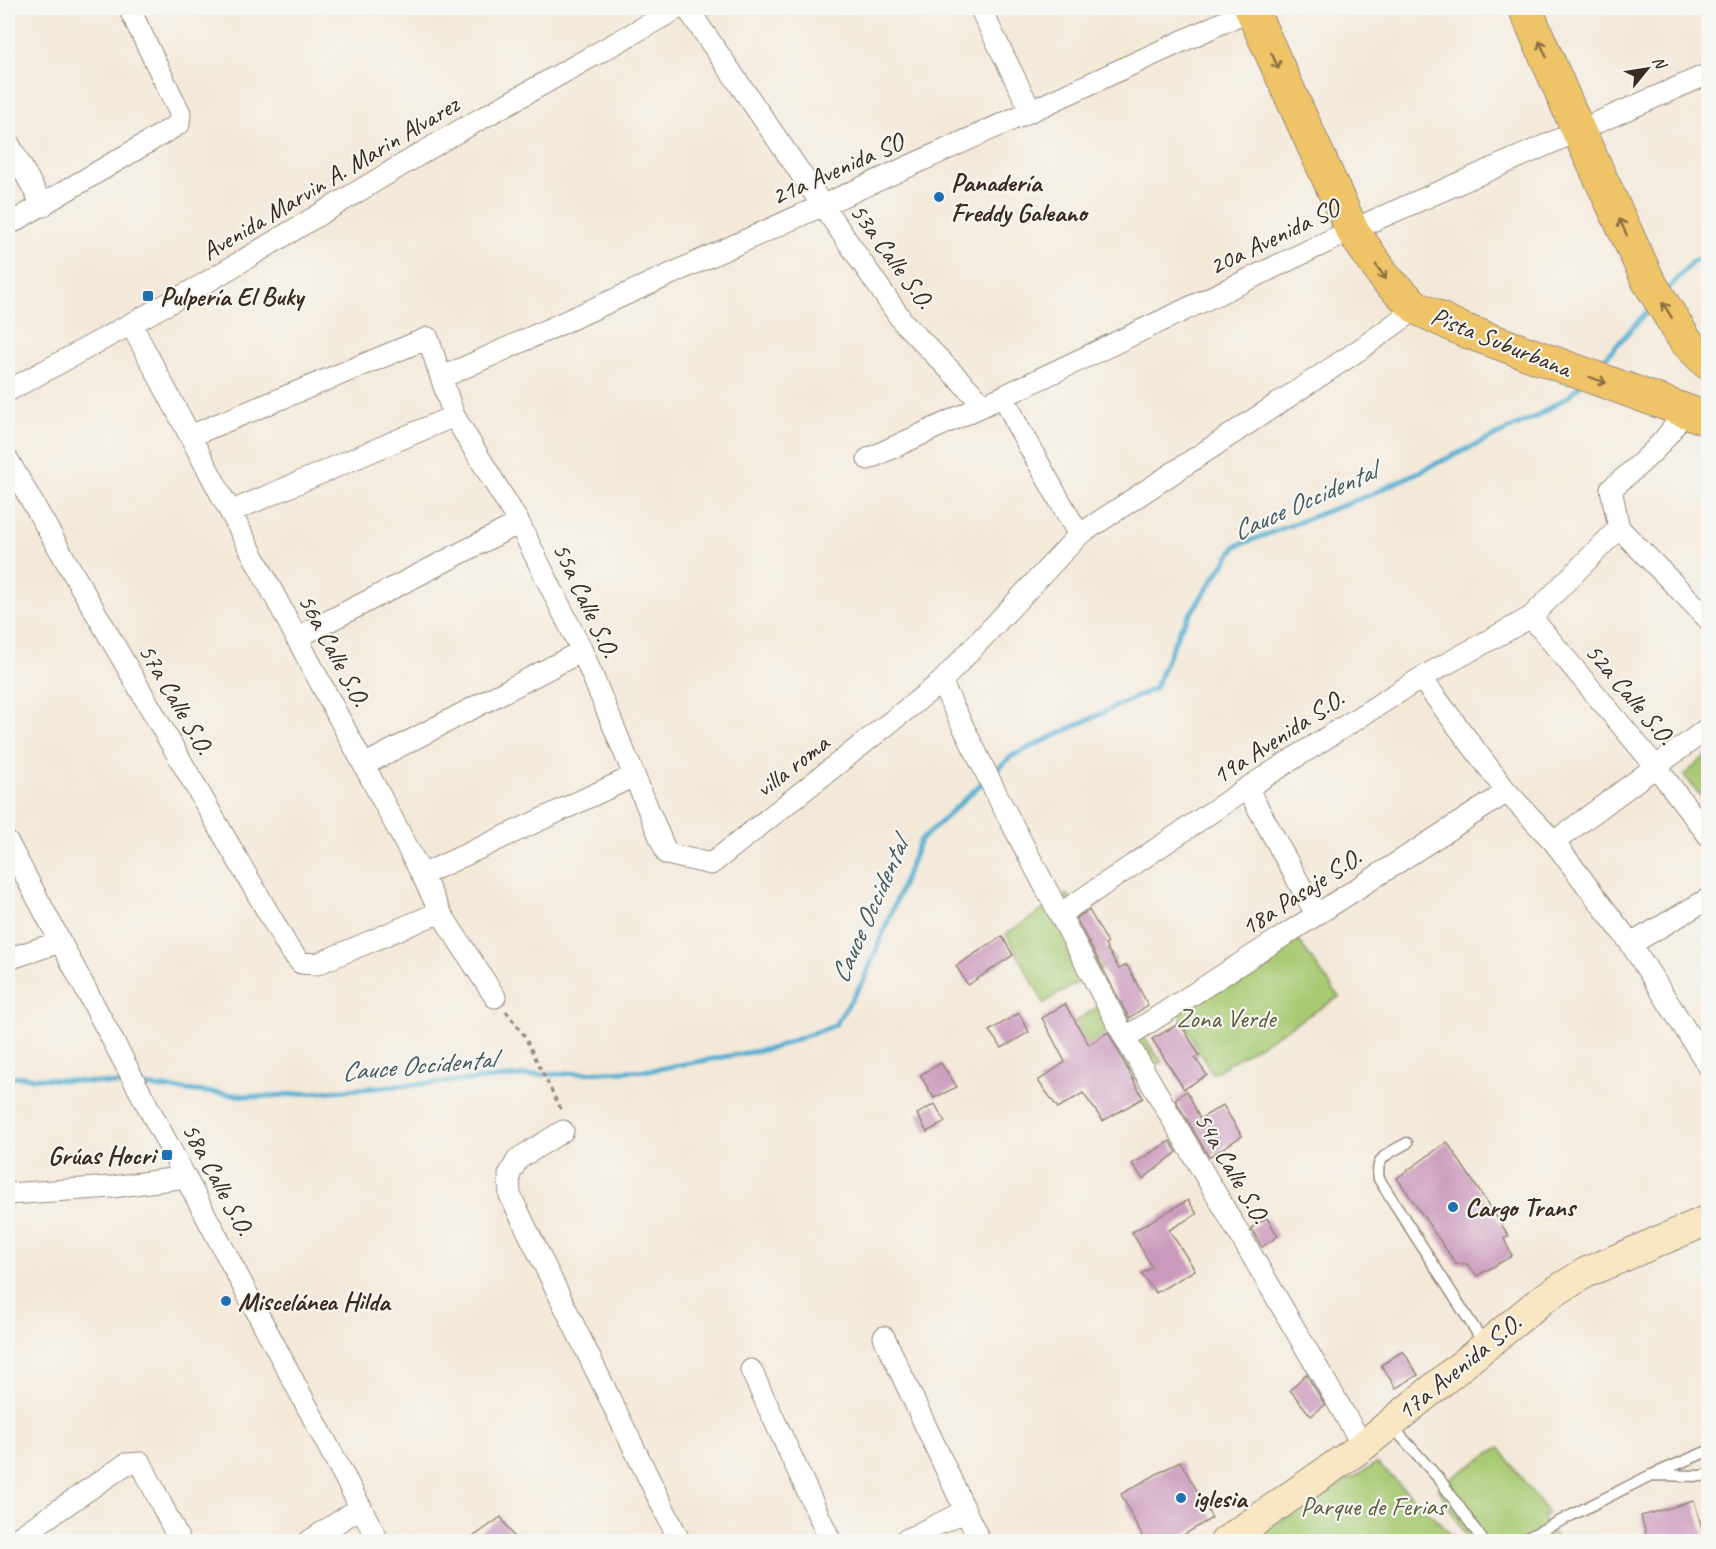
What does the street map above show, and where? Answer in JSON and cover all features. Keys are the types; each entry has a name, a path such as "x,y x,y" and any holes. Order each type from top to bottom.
{"main road":[{"name":"Pista Suburbana","path":"1252,8 1352,230 1386,280 1417,308 1463,330 1696,415"},
{"path":"1525,8 1578,130 1648,280 1685,340 1708,363"}],"street":[{"path":"8,225 179,124 180,113 129,8"},
{"name":"Avenida Marvin A. Marin Alvarez","path":"8,391 202,285 452,135 678,8"},
{"name":"53a Calle S.O.","path":"687,8 903,322 984,405"},
{"path":"980,8 1031,111"},
{"name":"21a Avenida SO","path":"441,378 1031,111 1252,8"},
{"name":"20a Avenida SO","path":"868,459 1352,230 1708,74"},
{"path":"8,142 43,206"},
{"name":"villa roma","path":"667,854 711,864 941,682 1079,535 1359,350 1417,308"},
{"name":"56a Calle S.O.","path":"130,324 440,912 495,997"},
{"name":"55a Calle S.O.","path":"190,436 428,338 454,416 519,523 582,651 667,854"},
{"path":"1004,396 1017,425 1079,535"},
{"path":"1696,415 1674,430 1647,459 1611,489 1619,528 1708,619"},
{"path":"230,512 454,416"},
{"name":"57a Calle S.O.","path":"8,460 289,949 302,963 317,964 440,912"},
{"path":"296,638 519,523"},
{"name":"19a Avenida S.O.","path":"1060,914 1247,788 1421,678 1531,616 1619,528"},
{"name":"52a Calle S.O.","path":"1531,616 1657,768 1708,835"},
{"path":"364,765 582,651"},
{"path":"1421,678 1508,792 1554,842 1631,944 1708,1065"},
{"path":"941,682 1001,803 1060,914"},
{"path":"1554,842 1657,768 1708,728"},
{"path":"422,875 634,776"},
{"path":"1247,788 1316,914"},
{"name":"18a Pasaje S.O.","path":"1125,1038 1508,792"},
{"name":"58a Calle S.O.","path":"8,843 379,1542"},
{"path":"1631,944 1708,899"},
{"name":"54a Calle S.O.","path":"1060,914 1125,1038 1363,1446"},
{"path":"8,959 60,942"},
{"path":"563,1123 518,1159 509,1175 510,1195 680,1542"},
{"path":"8,1194 112,1187 186,1178"},
{"name":"17a Avenida S.O.","path":"1225,1542 1363,1446 1543,1299 1585,1273 1708,1220"},
{"path":"884,1337 980,1542"},
{"path":"751,1371 831,1542"},
{"path":"12,1542 126,1464 141,1463 180,1542"},
{"path":"308,1542 361,1507"},
{"path":"902,1542 965,1511"}],"lane":[{"path":"1407,1143 1380,1159 1377,1169 1379,1179 1485,1345"},
{"path":"1390,1424 1440,1480 1484,1542"},
{"path":"1518,1542 1651,1475 1708,1451"},
{"path":"1651,1475 1708,1475"}],"path":[{"path":"495,997 524,1035 563,1123"}],"green space":[{"path":"1708,754 1708,805 1684,775"},
{"name":"Zona Verde","path":"1067,894 1115,960 1044,1003 1006,934"},
{"path":"1291,930 1339,997 1212,1074 1174,1004"},
{"name":"Zona Verde","path":"1114,996 1162,1062 1091,1106 1053,1036"},
{"path":"1499,1447 1548,1514 1542,1517 1560,1541 1468,1541 1438,1487"},
{"name":"Parque de Ferias","path":"1377,1463 1458,1541 1246,1542"}],"building":[{"path":"1089,910 1108,943 1105,945 1119,969 1127,965 1148,1005 1129,1018 1076,918"},
{"path":"1002,936 1013,955 968,985 956,966"},
{"path":"1065,1004 1089,1045 1108,1032 1143,1098 1103,1121 1083,1093 1058,1108 1038,1081 1065,1062 1042,1018"},
{"path":"1019,1013 1029,1032 1002,1048 989,1031"},
{"path":"1180,1023 1200,1056 1195,1058 1207,1075 1184,1089 1152,1039"},
{"path":"941,1063 957,1087 934,1098 920,1075"},
{"path":"1187,1091 1200,1119 1223,1105 1242,1136 1209,1157 1175,1099"},
{"path":"935,1104 945,1122 927,1132 917,1114"},
{"path":"1170,1141 1177,1152 1143,1179 1132,1164"},
{"name":"Cargo Trans","path":"1447,1142 1509,1236 1504,1239 1512,1256 1477,1276 1467,1264 1456,1264 1397,1178"},
{"path":"1188,1200 1197,1214 1169,1230 1195,1270 1156,1293 1141,1274 1152,1267 1132,1232"},
{"path":"1267,1218 1278,1236 1262,1247 1251,1228"},
{"path":"1403,1351 1418,1375 1396,1388 1381,1365"},
{"path":"1306,1374 1325,1405 1311,1416 1290,1390"},
{"path":"1180,1461 1212,1518 1172,1542 1145,1542 1121,1494"},
{"path":"1694,1501 1706,1542 1648,1542 1641,1516"},
{"path":"501,1517 517,1542 466,1542"}],"waterway":[{"name":"Cauce Occidental","path":"1667,290 1693,261 1708,256"},
{"name":"Cauce Occidental","path":"1596,368 1652,306"},
{"name":"Cauce Occidental","path":"991,775 1012,756 1155,688 1180,629 1236,546 1372,494 1535,417 1569,396 1580,385"},
{"name":"Cauce Occidental","path":"144,1086 258,1097 533,1075 652,1070 773,1048 835,1025 864,980 920,841 984,781"},
{"name":"Cauce Occidental","path":"8,1076 131,1085"}],"place":[{"name":"Panadería Freddy Galeano","path":"939,197"},
{"name":"Pulpería El Buky","path":"148,296"},
{"name":"Grúas Hocri","path":"167,1155"},
{"name":"Cargo Trans","path":"1453,1207"},
{"name":"Miscelánea Hilda","path":"226,1301"},
{"name":"iglesia","path":"1181,1498"}]}
